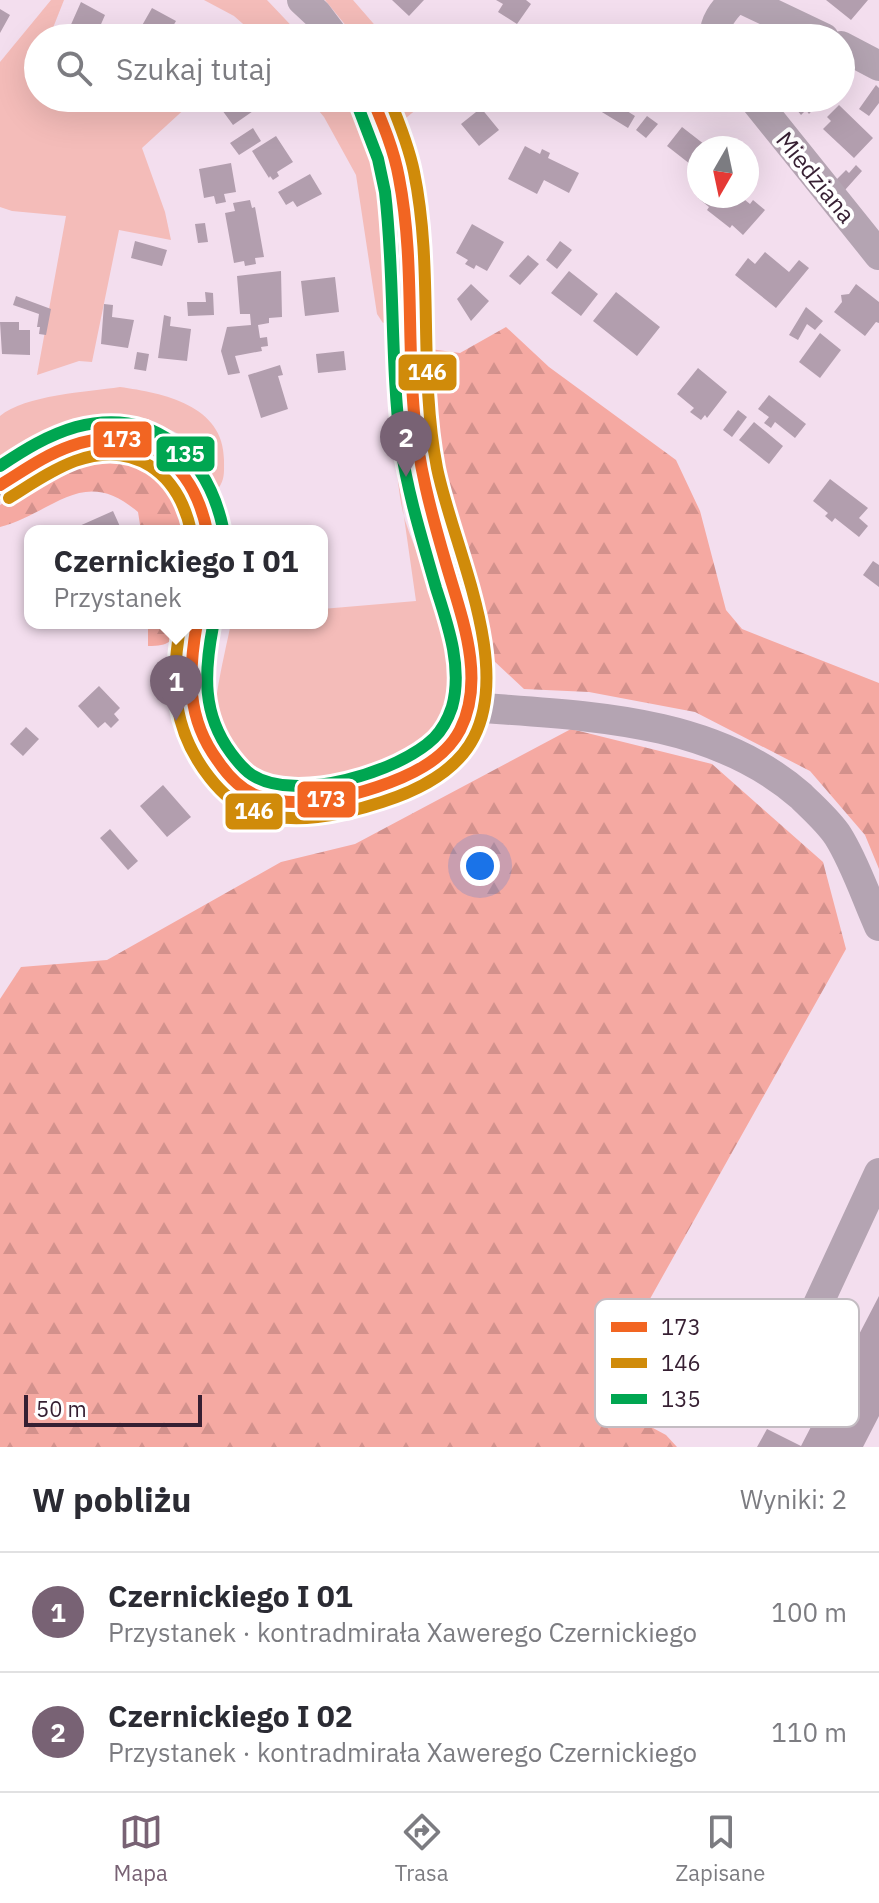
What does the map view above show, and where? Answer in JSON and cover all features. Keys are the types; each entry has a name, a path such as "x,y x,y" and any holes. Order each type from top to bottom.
{"street":[{"path":"302,0 324,24"},
{"path":"717,24 723,11 734,0"},
{"path":"744,0 795,24"},
{"path":"855,53 879,66"},
{"path":"196,629 191,659 196,721 220,766 244,789 271,798 310,802 355,796 397,781 432,760 458,734 470,707 472,681 469,647 428,500 417,441 401,188 377,112"},
{"name":"Miedziana","path":"764,112 879,255"},
{"path":"0,485 45,455 85,441 120,439 155,448 174,461 194,488 206,525"},
{"path":"470,707 604,717 684,736 739,755 777,775 838,836 879,926"},
{"path":"821,1299 879,1173"}],"shaded area":[{"path":"51,0 64,0 55,24 31,24"},
{"path":"204,0 267,0 290,24 243,24"},
{"path":"325,0 353,0 374,24 345,24"},
{"path":"24,33 24,112 181,112 142,148 165,212 171,240 119,230 92,362 79,361 37,375 66,216 0,207 0,62"},
{"path":"320,112 352,112 370,145 391,306 390,319 383,323 377,314 356,175"},
{"path":"395,112 413,112 400,123"},
{"path":"120,387 172,398 202,414 214,426 221,441 224,460 223,480 217,490 206,462 186,439 150,421 121,415 102,416 66,427 0,463 0,416 11,409 40,399"},
{"path":"404,515 447,627 455,668 449,704 427,740 378,769 343,781 309,787 295,787 267,779 234,752 216,713 230,629 328,629 328,608 416,601"}],"green space":[{"path":"506,327 549,367 676,460 700,511 726,610 742,629 879,683 879,869 865,835 810,771 695,712 589,692 524,689 493,660 443,476 430,349 460,353"},
{"path":"106,456 152,470 174,486 182,498 191,525 140,525 138,512 118,498 101,492 84,492 0,527 0,505 72,461"},
{"path":"148,629 178,629 169,642 148,646"},
{"path":"571,729 712,764 823,862 846,949 650,1299 595,1299 595,1427 651,1427 666,1435 677,1447 0,1447 0,999 21,967 107,960 281,862 355,844"}],"building":[{"path":"392,0 424,0 409,16"},
{"path":"496,0 526,0 531,4 517,24 498,12 503,4"},
{"path":"826,0 868,0 851,20"},
{"path":"81,2 105,15 101,24 71,24"},
{"path":"152,8 176,21 174,24 143,24"},
{"path":"0,9 10,15 0,33"},
{"path":"876,85 879,88 879,103 869,116 859,109"},
{"path":"224,112 252,112 233,125"},
{"path":"476,112 484,112 499,130 479,146 461,124"},
{"path":"602,112 629,112 635,116 628,128"},
{"path":"832,112 846,112 873,138 854,158 823,129 831,121 827,117"},
{"path":"647,116 658,124 646,138 636,130"},
{"path":"682,127 694,136 687,136 687,162 667,146"},
{"path":"253,128 261,141 239,155 230,143"},
{"path":"276,136 293,162 277,172 279,176 273,180 252,151"},
{"path":"525,146 540,154 542,149 550,153 548,158 579,173 569,193 544,180 537,194 508,179"},
{"path":"231,163 236,192 224,194 226,202 216,204 214,196 204,198 199,169"},
{"path":"856,165 862,171 845,190 836,180"},
{"path":"310,174 322,194 297,207 293,201 286,205 278,192"},
{"path":"250,200 252,208 255,207 264,257 255,258 256,264 245,266 244,261 234,263 225,213 235,211 233,203"},
{"path":"759,205 765,210 743,235 707,210 759,208"},
{"path":"205,223 208,242 198,243 195,224"},
{"path":"472,224 504,242 487,271 465,264 468,260 456,253"},
{"path":"135,241 167,250 162,266 131,258"},
{"path":"560,241 572,250 557,269 546,260"},
{"path":"765,252 789,272 799,260 809,268 776,308 735,275 748,258 755,264"},
{"path":"528,255 539,264 520,285 509,276"},
{"path":"281,271 282,317 269,318 269,323 258,325 260,338 267,337 268,346 261,347 262,351 235,356 240,373 228,375 221,351 227,327 251,325 250,314 240,314 237,276"},
{"path":"569,271 598,294 581,316 551,293"},
{"path":"335,277 339,312 305,316 301,281"},
{"path":"471,284 489,301 471,321 457,299"},
{"path":"856,284 879,302 879,323 876,322 865,336 834,312 842,302 841,295 849,294"},
{"path":"205,292 213,293 214,315 188,316 187,302 206,302"},
{"path":"616,292 660,327 637,356 593,321"},
{"path":"16,296 51,309 46,335 39,334 39,314 13,305"},
{"path":"104,304 113,305 112,317 134,320 128,348 101,344"},
{"path":"806,307 823,321 815,330 807,324 798,340 789,335"},
{"path":"164,315 171,317 170,326 191,329 187,361 158,358"},
{"path":"0,322 19,322 19,330 30,330 30,355 2,354"},
{"path":"820,333 841,350 820,378 799,362"},
{"path":"344,351 346,370 318,373 316,354"},
{"path":"137,352 149,354 146,371 134,369"},
{"path":"280,365 283,375 278,376 288,409 261,418 248,375"},
{"path":"698,368 727,392 707,418 705,415 701,420 690,412 694,408 677,394"},
{"path":"769,395 806,424 795,438 775,422 771,428 764,423 769,417 758,409"},
{"path":"738,410 747,417 732,437 723,430"},
{"path":"754,422 783,446 769,464 739,440"},
{"path":"830,479 868,508 859,518 868,526 859,537 835,518 832,522 825,516 828,513 813,501"},
{"path":"113,511 119,525 82,525"},
{"path":"873,561 879,565 879,587 863,575"},
{"path":"99,686 120,708 114,714 119,720 111,728 105,722 98,728 78,706"},
{"path":"26,727 39,739 23,756 10,744"},
{"path":"163,785 191,817 167,837 140,806"},
{"path":"110,829 138,861 128,870 100,838"},
{"path":"879,1296 879,1416 863,1447 757,1447 767,1429 801,1446 811,1427 859,1427 859,1334"}],"transit line":[{"name":"135","path":"213,629 207,677 215,723 243,768 271,783 320,785 373,772 397,762 434,738 445,724 452,707 456,677 453,647 416,518 401,447 385,192 378,159 360,112"},
{"name":"173","path":"196,629 191,678 200,728 226,772 258,796 287,802 318,801 363,791 400,778 444,751 460,730 468,710 471,689 468,645 430,506 416,432 404,207 394,157 378,112"},
{"name":"146","path":"180,629 175,685 181,723 188,742 197,760 219,788 234,802 252,811 284,818 317,817 382,802 409,792 447,770 474,737 484,707 486,674 483,639 437,468 428,394 420,209 414,172 395,112"},
{"name":"135","path":"0,466 66,430 104,423 130,424 153,431 173,443 190,459 204,479 222,525"},
{"name":"173","path":"0,485 71,446 120,439 142,444 177,467 190,485 205,525"},
{"name":"146","path":"9,498 75,461 116,455 134,458 164,477 176,492 189,525"}],"place":[{"name":"Czernickiego I 02","path":"406,477"},
{"name":"Czernickiego I 01","path":"176,721"}]}
